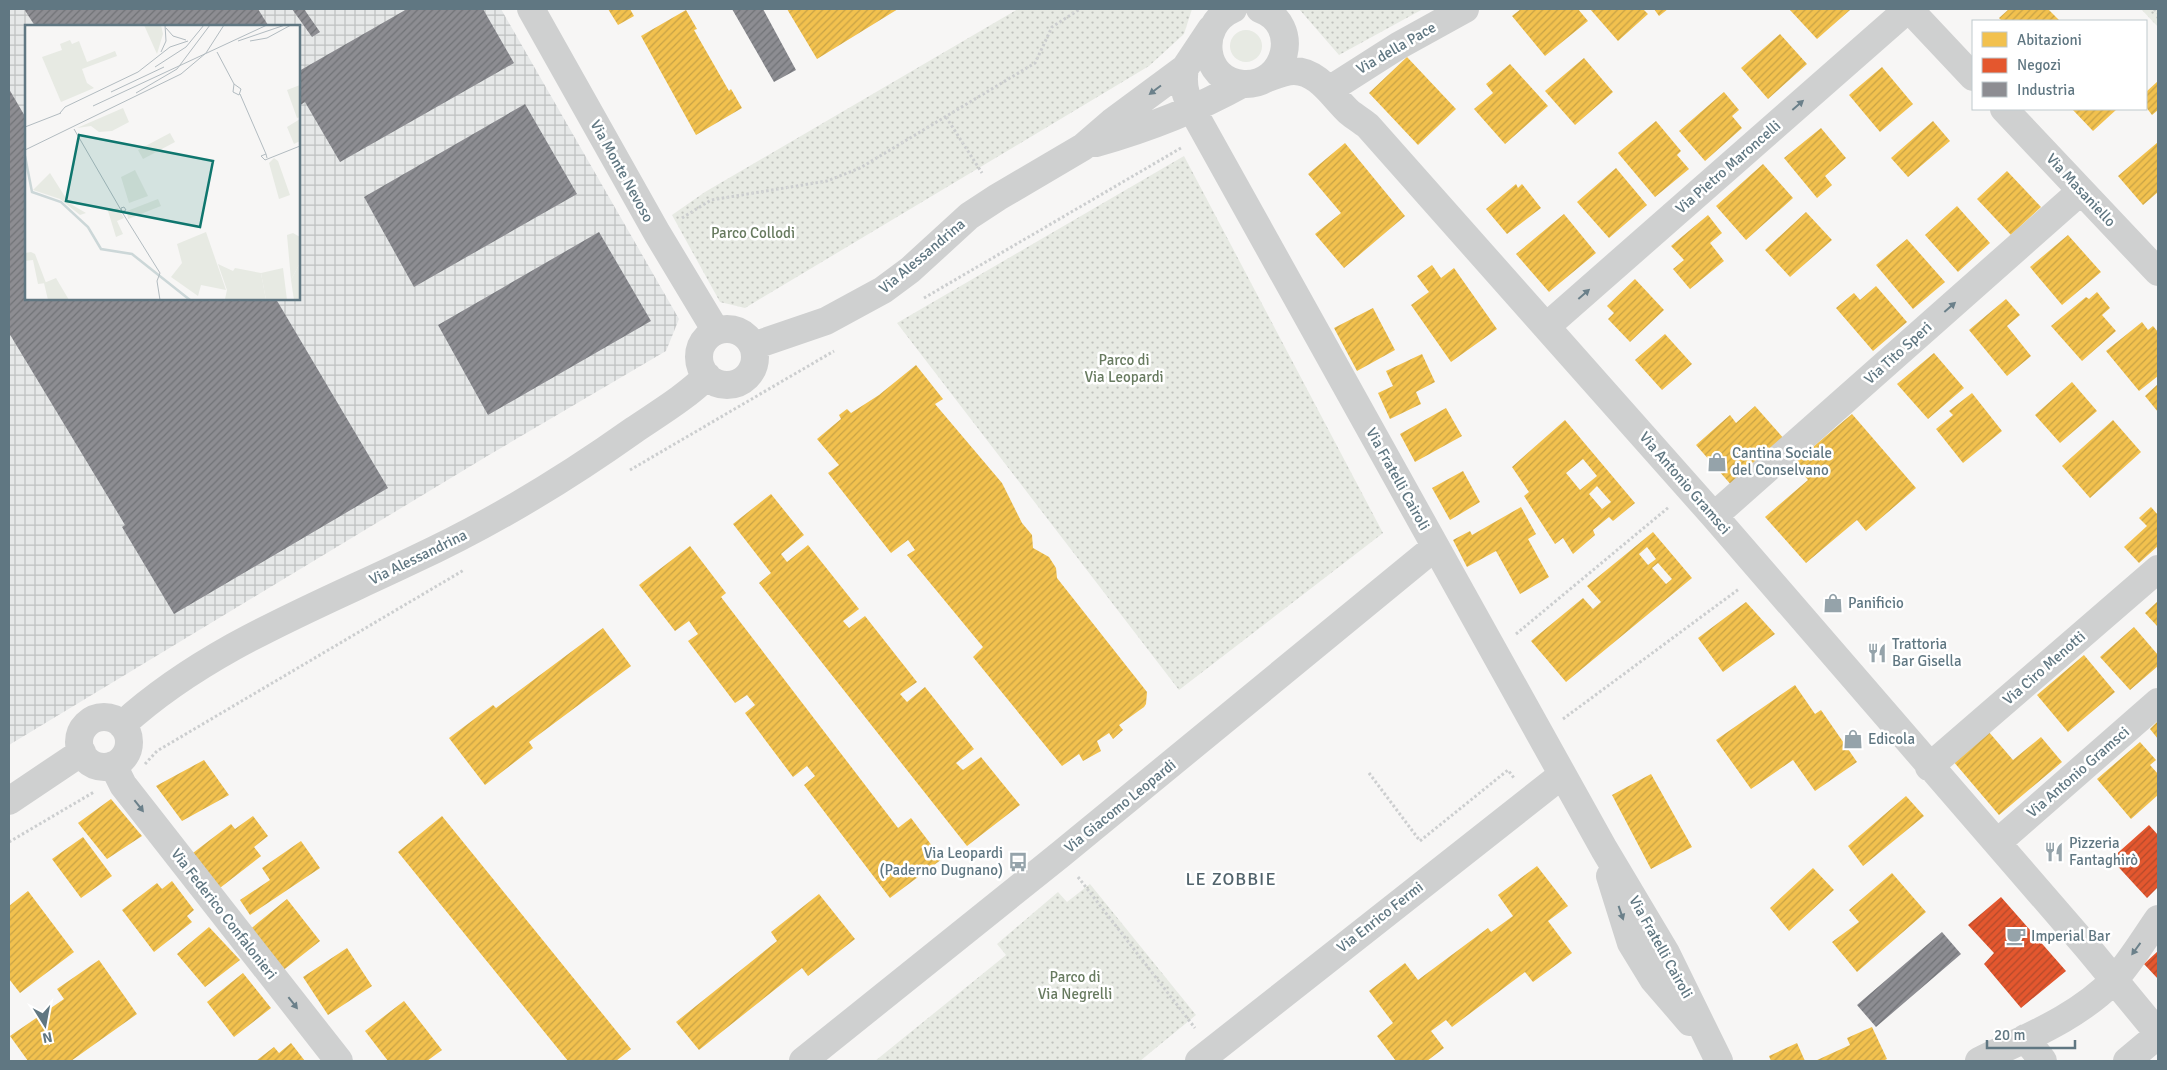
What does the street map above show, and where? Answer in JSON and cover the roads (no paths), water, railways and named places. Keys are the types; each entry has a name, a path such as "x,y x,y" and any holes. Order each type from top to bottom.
{"street":[{"name":"Via Monte Nevoso","path":"531,9 657,233 716,332"},
{"name":"Via Antonio Gramsci","path":"1260,9 1267,11 1277,20 1291,40 1331,70 1335,86 1350,112 1368,126 1714,516 1997,843 2158,1034"},
{"name":"Via della Pace","path":"1335,86 1398,46 1465,9"},
{"path":"1908,9 1972,76"},
{"name":"Via Pietro Maroncelli","path":"1547,326 1908,9"},
{"path":"1219,18 1208,41 1208,53 1220,74 1230,81 1255,81 1278,69 1284,57 1286,44 1284,31"},
{"name":"Via Alessandrina","path":"753,346 826,321 869,298 910,270 969,216 1083,147 1112,122 1185,68 1219,18"},
{"name":"Via Fratelli Cairoli","path":"1185,68 1182,82 1185,95 1207,137 1562,775 1666,953 1715,1055"},
{"name":"Via Antonio Gramsci","path":"1255,81 1295,70 1335,86"},
{"name":"Via Alessandrina","path":"1083,147 1120,136 1255,81"},
{"name":"Via Masaniello","path":"2005,110 2158,272"},
{"name":"Via Tito Speri","path":"1714,516 2081,191"},
{"path":"733,330 742,333 753,346 755,355 754,365 750,373 743,380 734,384 715,382 707,376 699,360 700,351 709,336 716,332 733,330"},
{"name":"Via Alessandrina","path":"122,725 172,686 239,643 277,623 432,551 559,481 700,384 707,376"},
{"name":"Via Giacomo Leopardi","path":"803,1061 1061,854 1435,547"},
{"name":"Via Ciro Menotti","path":"1929,766 2158,568"},
{"name":"Via Antonio Gramsci","path":"1997,843 2158,702"},
{"path":"107,717 122,725 129,740 129,748 120,761 118,775 91,763 82,752 80,735 84,727 91,722 107,717"},
{"path":"9,800 82,752"},
{"name":"Via Federico Confalonieri","path":"118,775 338,1061"},
{"name":"Via Enrico Fermi","path":"1205,1056 1529,799 1562,775"},
{"path":"1979,1061 2026,1038 2081,1007 2114,980 2158,919"},
{"path":"2127,1061 2158,1034"},
{"path":"2026,1038 2042,1061"}],"place":[{"name":"Cantina Sociale del Conselvano","path":"1717,462"},
{"name":"Panificio","path":"1833,603"},
{"name":"Trattoria Bar Gisella","path":"1877,653"},
{"name":"Edicola","path":"1853,739"},
{"name":"Pizzeria Fantaghirò","path":"2054,852"},
{"name":"Via Leopardi (Paderno Dugnano)","path":"1018,862"},
{"name":"Imperial Bar","path":"2016,936"}],"district":[{"name":"LE ZOBBIE","path":"1231,879"}],"park label":[{"name":"Parco Collodi","path":"753,233"},
{"name":"Parco di Via Leopardi","path":"1124,368"},
{"name":"Parco di Via Negrelli","path":"1075,986"}]}
